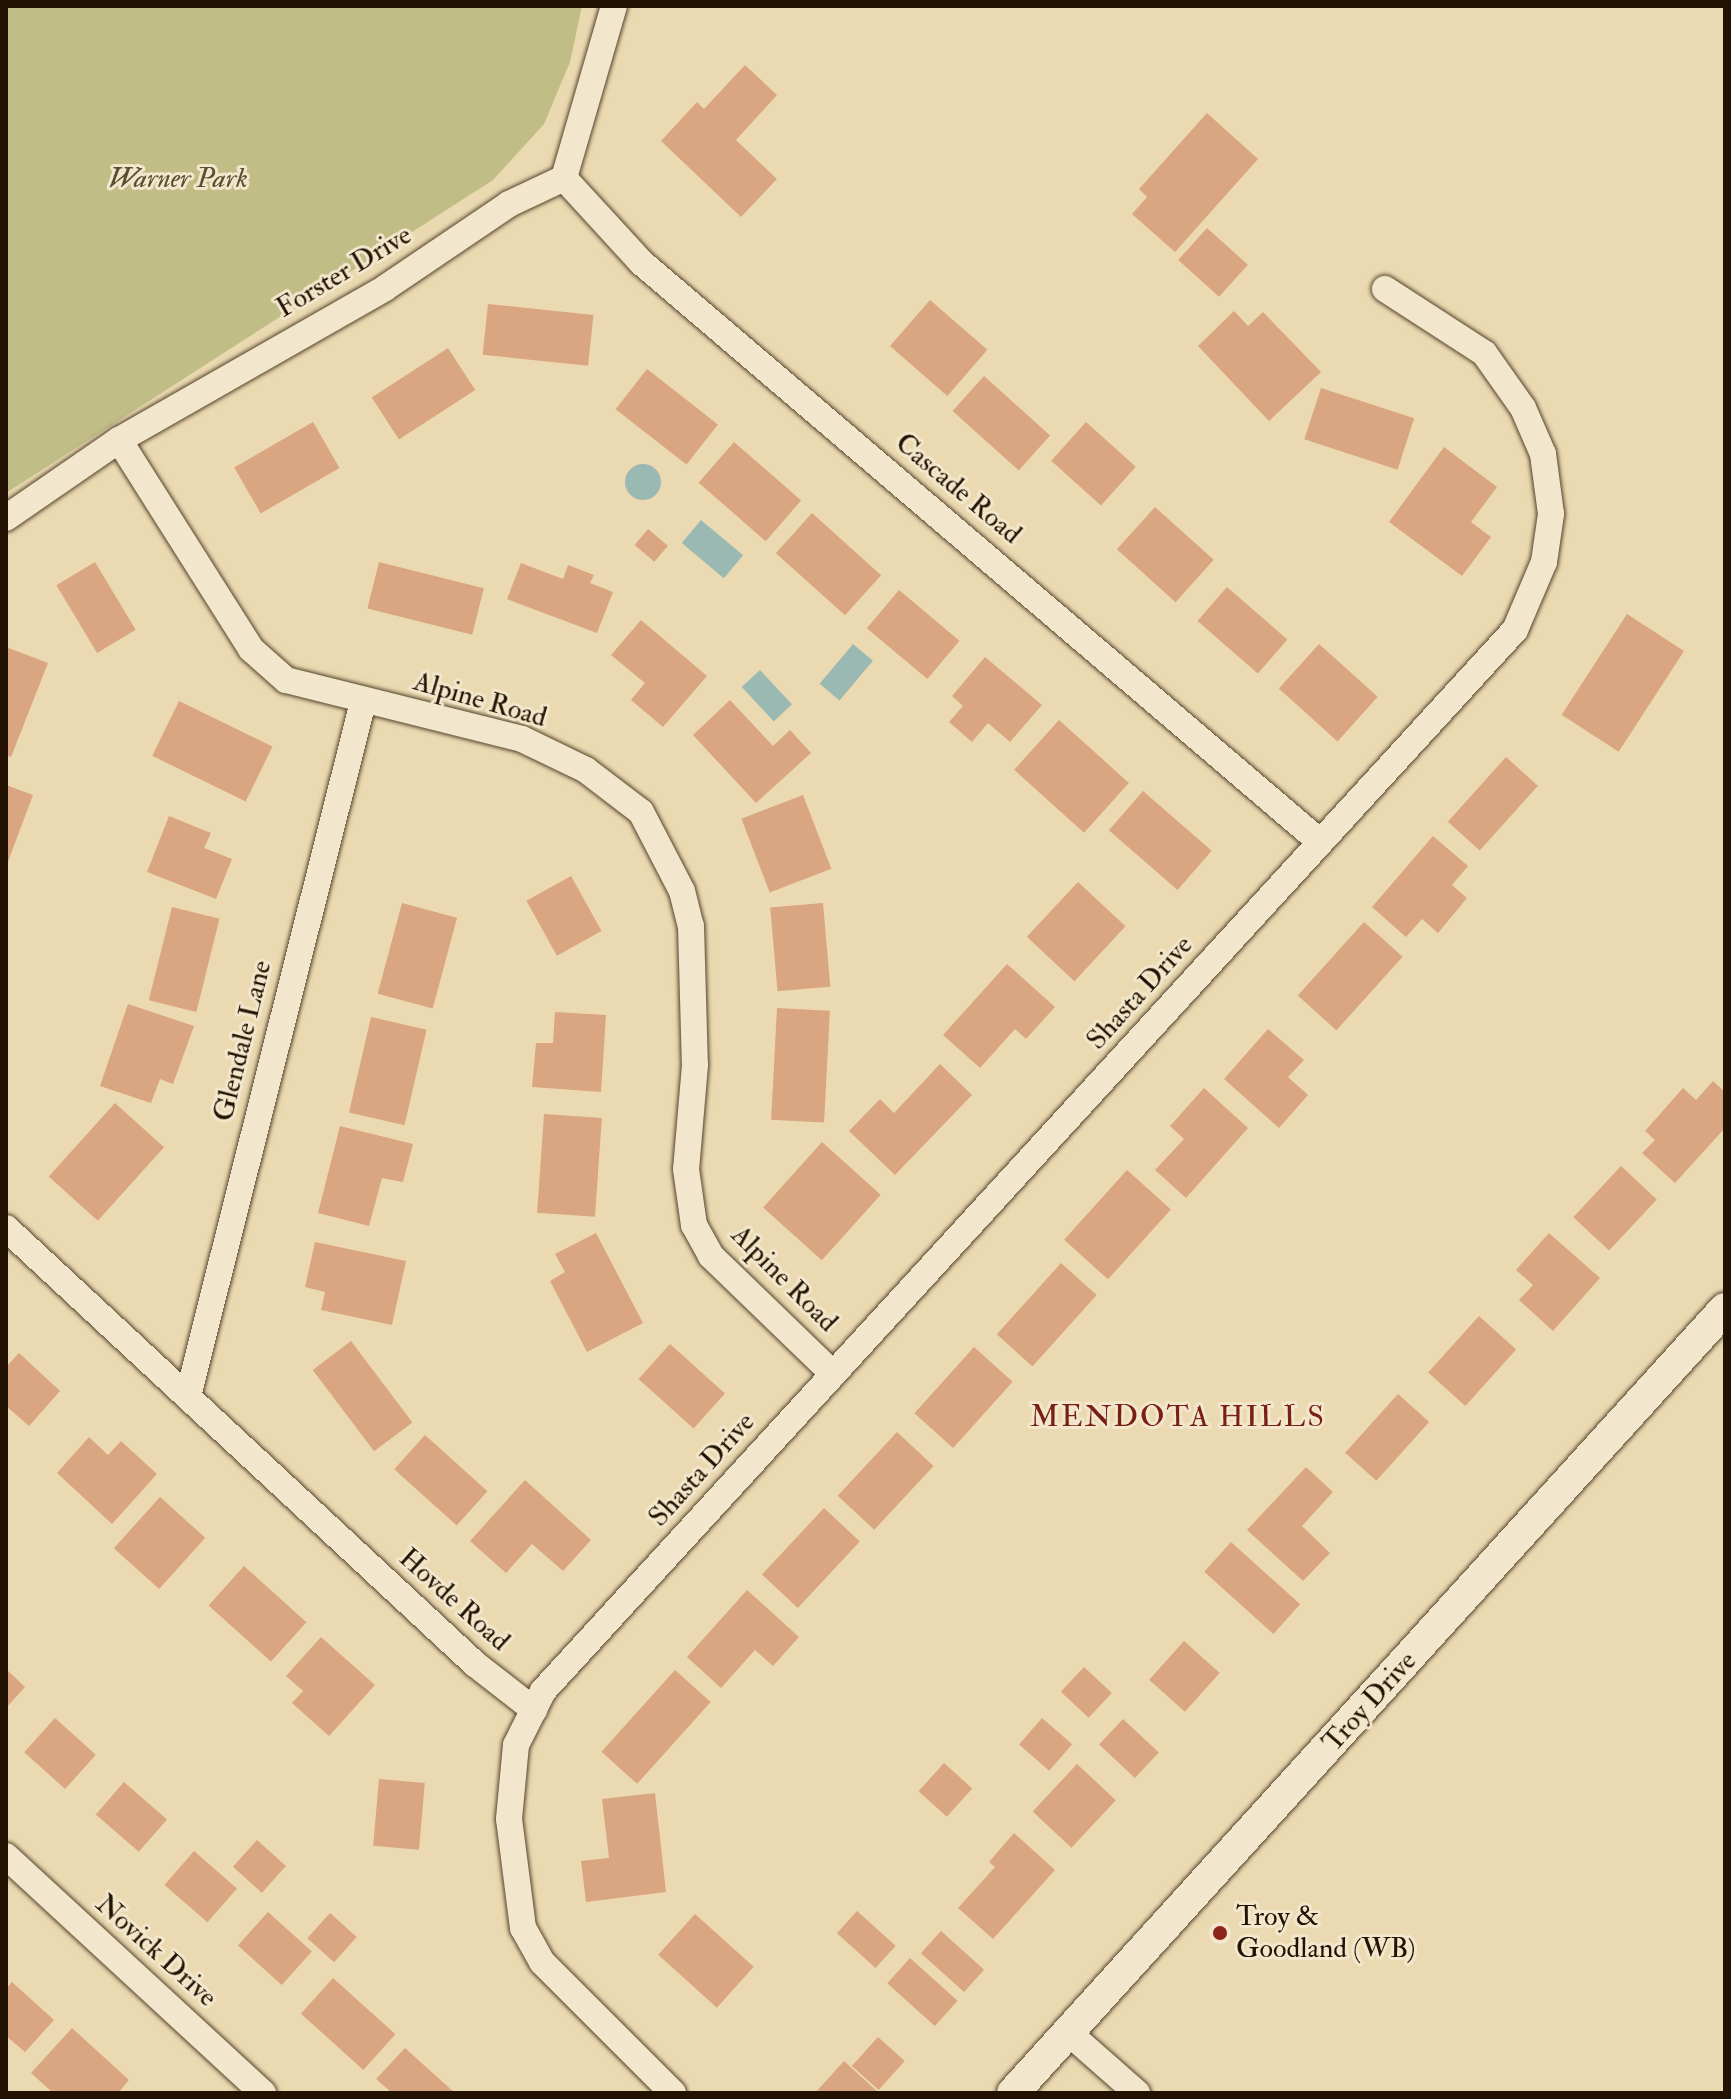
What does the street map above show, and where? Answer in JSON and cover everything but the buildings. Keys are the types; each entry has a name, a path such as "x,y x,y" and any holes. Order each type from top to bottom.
{"street":[{"path":"564,178 614,6"},
{"name":"Forster Drive","path":"6,518 119,440 385,288 509,204 564,178"},
{"name":"Cascade Road","path":"564,178 642,263 1319,841"},
{"name":"Shasta Drive","path":"534,1710 543,1691 1515,630 1544,562 1551,514 1543,454 1523,408 1484,353 1385,289"},
{"name":"Alpine Road","path":"119,440 265,664 286,680 363,702 522,739 586,770 641,812 682,891 691,926 695,1065 686,1169 694,1225 711,1256 833,1374"},
{"name":"Glendale Lane","path":"188,1396 363,702"},
{"name":"Hovde Road","path":"6,1228 475,1664 534,1710"},
{"name":"Troy Drive","path":"1013,2093 1725,1309"},
{"path":"534,1710 516,1745 509,1819 523,1928 542,1962 673,2093"},
{"name":"Novick Drive","path":"6,1856 263,2093"},
{"path":"1069,2033 1137,2093"}],"green space":[{"name":"Warner Park","path":"6,6 582,6 570,62 544,124 493,180 6,493"}],"water":[{"path":"643,464 656,469 661,482 656,495 643,500 630,495 625,482 630,469"},
{"path":"701,520 743,555 724,578 682,543"},
{"path":"853,644 873,661 839,701 820,684"},
{"path":"760,670 792,704 774,721 742,687"}],"place":[{"name":"Troy & Goodland (WB)","path":"1220,1933"}],"district":[{"name":"MENDOTA HILLS","path":"1178,1417"}]}
